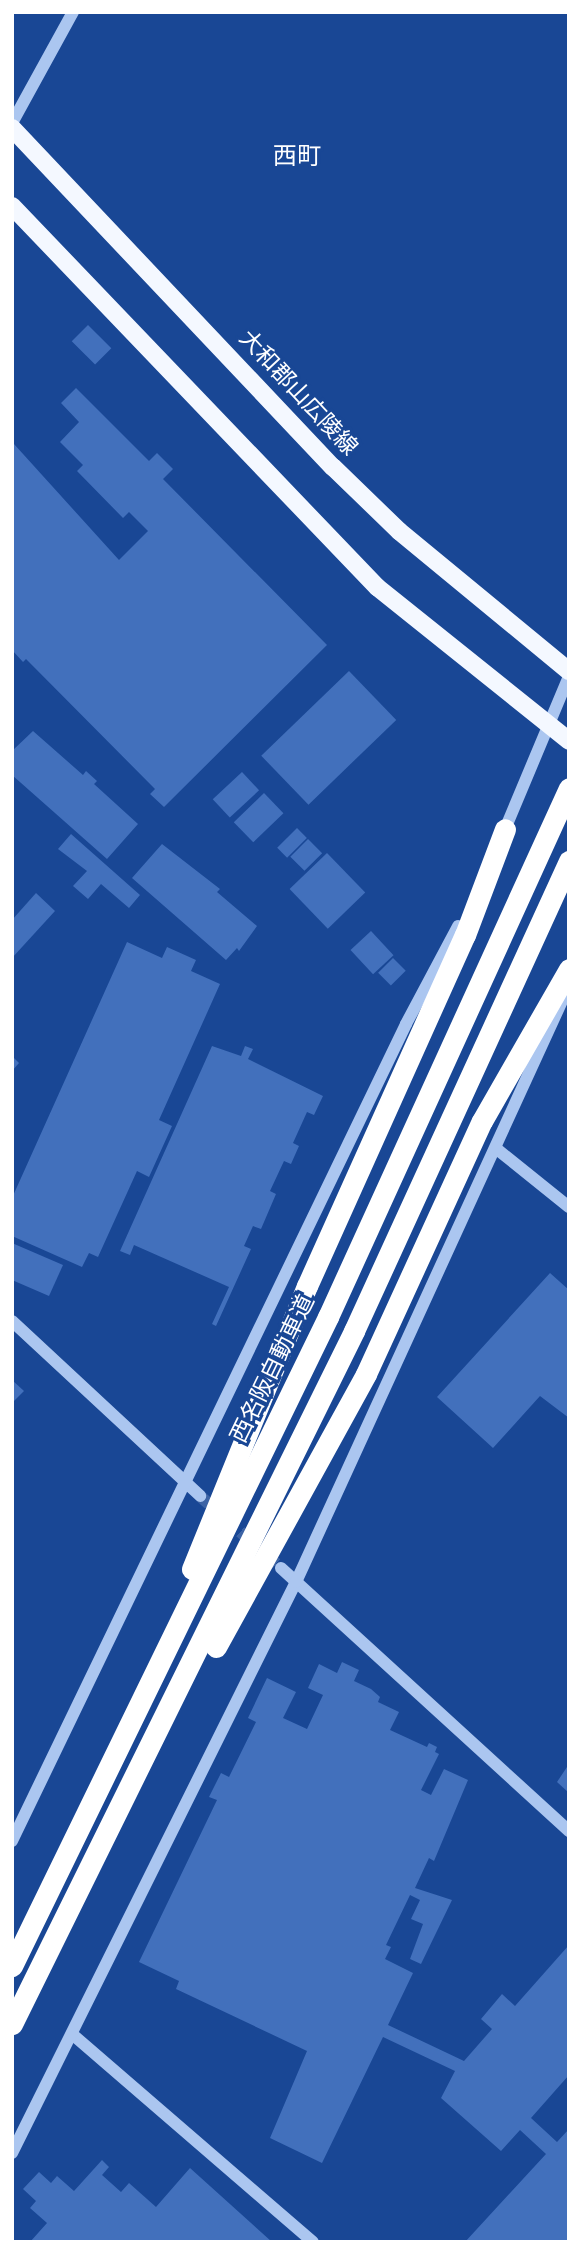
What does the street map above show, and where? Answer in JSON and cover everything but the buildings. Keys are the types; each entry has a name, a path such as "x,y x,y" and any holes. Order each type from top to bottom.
{"highway":[{"name":"西名阪自動車道","path":"12,1966 328,1317 569,788"},
{"path":"135,1717 307,1286 465,935 505,830"},
{"path":"12,2024 354,1331 569,860"},
{"path":"46,1956 339,1426 482,1121 569,970"}],"main road":[{"name":"大和郡山広陵線","path":"12,126 343,476 399,531 569,673"},
{"path":"12,206 377,587 569,741"}],"street":[{"path":"12,126 73,12"},
{"path":"12,1841 187,1485 406,1024 505,830 569,673"},
{"path":"12,2153 296,1582 498,1150 569,987"},
{"path":"498,1150 569,1208"},
{"path":"12,1321 200,1496"},
{"path":"281,1568 569,1831"},
{"path":"72,2034 313,2242"}],"tunnel":[{"path":"200,1496 281,1568"}],"district":[{"name":"西町","path":"297,157"}]}
